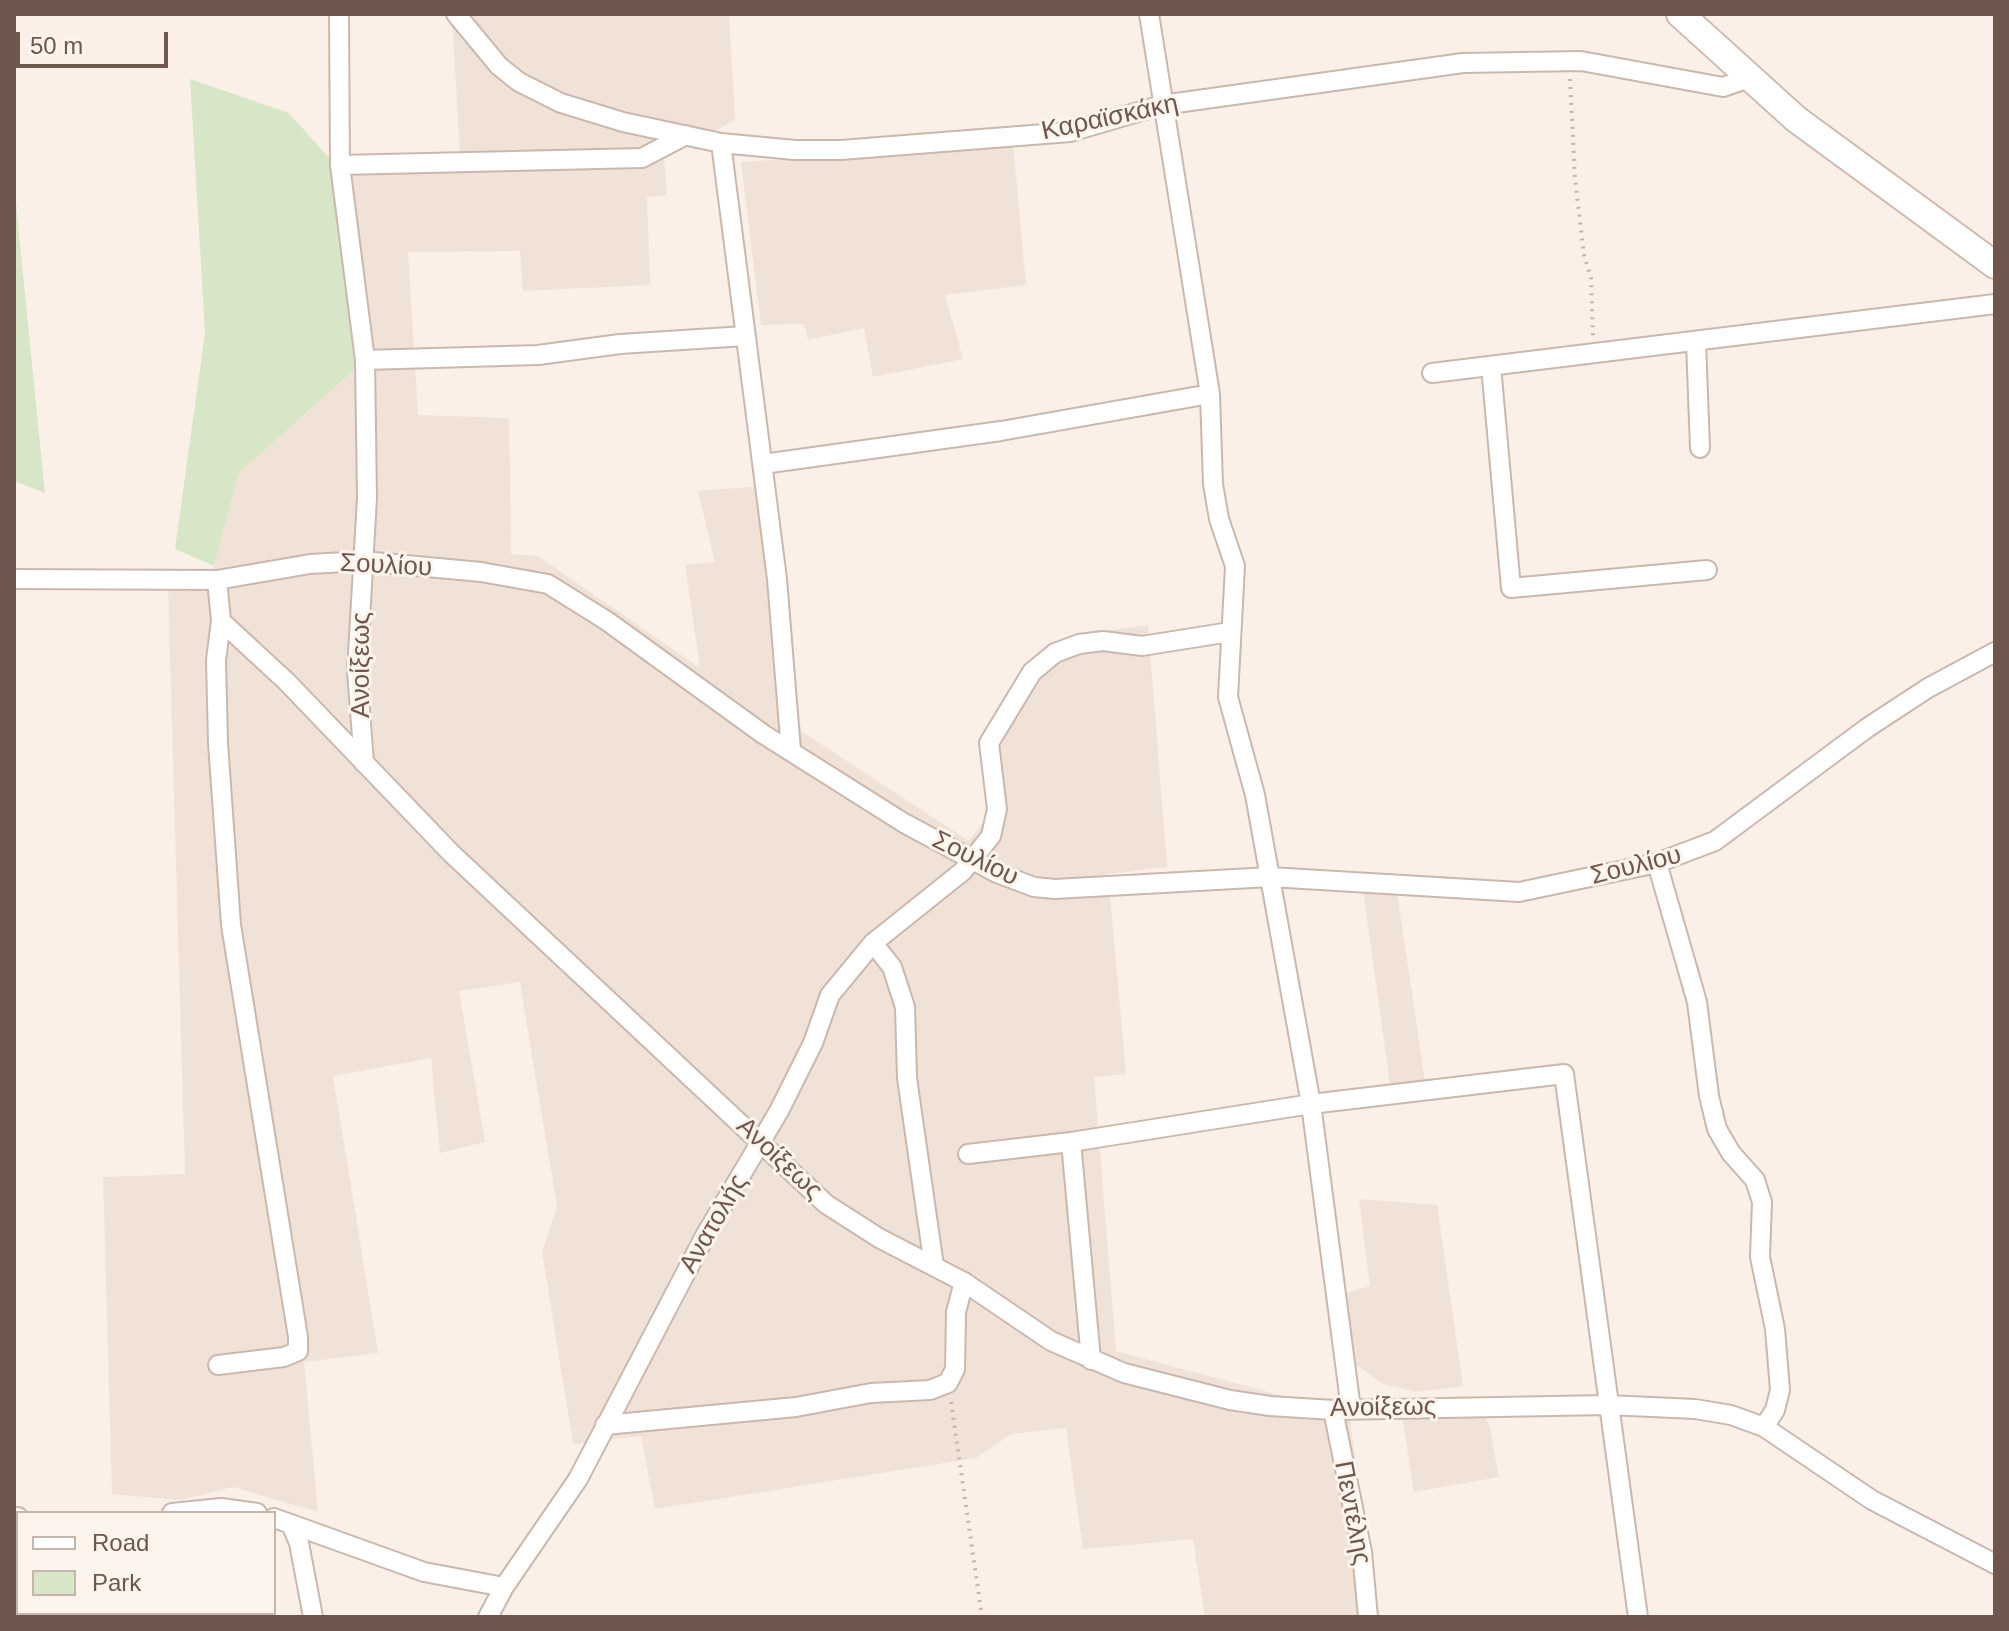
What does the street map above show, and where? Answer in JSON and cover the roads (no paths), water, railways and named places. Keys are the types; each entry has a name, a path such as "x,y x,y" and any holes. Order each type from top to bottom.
{"street":[{"name":"Ανοίξεως","path":"339,14 340,165 365,360 367,498 357,671 364,763 462,864 761,1144 842,1216 964,1282 1033,1332 1124,1373 1230,1400 1342,1410 1607,1405 1717,1412 1764,1427 1872,1500 1995,1564"},
{"name":"Καραϊσκάκη","path":"456,14 499,66 530,88 598,115 721,143 841,150 1039,135 1089,128 1162,105 1463,63 1568,61 1628,67 1704,85 1729,86 1749,78"},
{"name":"Πεντέλης","path":"1149,14 1210,394 1213,484 1219,519 1235,566 1228,697 1243,742 1311,1104 1342,1410 1368,1617"},
{"path":"1680,14 1749,78 1827,143 1914,202 1995,265"},
{"path":"340,165 642,158 686,135"},
{"path":"721,143 763,464 791,751"},
{"path":"1432,373 1995,304"},
{"path":"365,360 538,355 620,344 745,336"},
{"path":"1696,342 1700,448"},
{"path":"1491,366 1511,588 1707,570"},
{"path":"763,464 1001,431 1210,394"},
{"name":"Σουλίου","path":"14,579 217,580 310,564 363,561 481,572 548,584 791,751 972,862 1013,880 1055,889 1270,877 1519,892 1657,863 1715,841 1867,728 1928,688 1995,652"},
{"path":"217,580 221,621 216,660 218,743 231,925 298,1337 298,1351 284,1357 218,1365"},
{"path":"221,621 287,682 364,763"},
{"name":"Ανατολής","path":"488,1617 504,1587 578,1479 706,1234 761,1144 813,1043 828,998 873,943 972,862 991,836 997,819 989,743 1037,666 1063,649 1089,642 1142,646 1230,632"},
{"path":"1657,863 1697,1002 1709,1096 1717,1129 1731,1153 1755,1180 1762,1202 1760,1257 1775,1329 1780,1390 1775,1410 1764,1427"},
{"path":"873,943 892,967 905,1007 907,1078 934,1266"},
{"path":"968,1154 1071,1142 1311,1104 1564,1074 1638,1617"},
{"path":"1071,1142 1091,1360"},
{"path":"605,1425 796,1407 871,1393 930,1390 948,1383 955,1369 956,1312 964,1282"},
{"path":"192,1511 221,1508 243,1511"},
{"path":"283,1521 424,1572 504,1587"},
{"path":"283,1521 299,1543 313,1617"}]}
